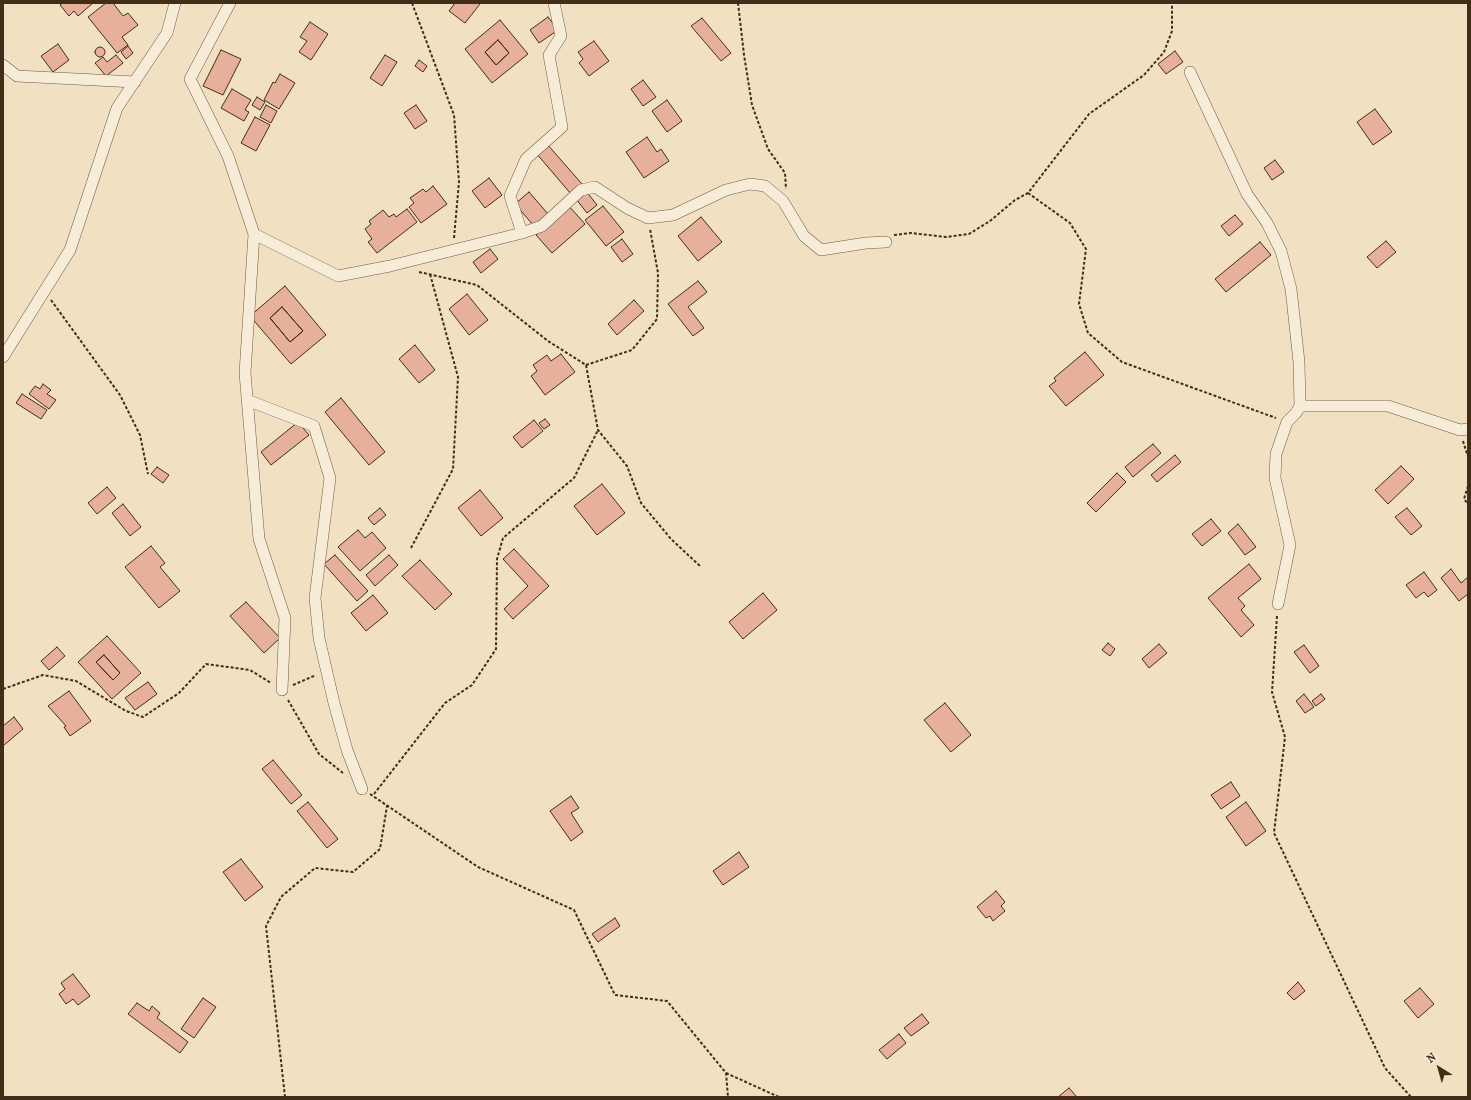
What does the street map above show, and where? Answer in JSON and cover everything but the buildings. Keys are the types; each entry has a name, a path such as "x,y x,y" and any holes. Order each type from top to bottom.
{"street":[{"path":"3,357 70,250 117,108 167,33 175,3"},
{"path":"230,3 190,79 228,156 254,234 245,373 259,539 286,618 282,690"},
{"path":"522,233 510,196 526,158 562,127 549,55 561,36 554,3"},
{"path":"3,65 17,76 135,82"},
{"path":"1190,72 1247,194 1267,224 1281,252 1290,289 1299,362 1300,406 1296,413 1287,422 1276,454 1275,478 1290,545 1278,604"},
{"path":"254,234 338,276 453,250 522,233 542,226 581,190 595,187 628,208 648,218 673,215 726,190 750,184 765,186 783,201 804,236 821,250 866,243 886,242"},
{"path":"247,400 314,426 330,478 315,598 319,638 346,750 362,789"},
{"path":"1300,406 1388,406 1464,430"}],"path":[{"path":"412,3 454,115 459,182 453,250"},
{"path":"738,3 752,105 768,149 785,173 788,209"},
{"path":"886,242 894,235 911,233 946,237 969,234 990,221 1015,200 1028,193 1089,114 1144,75 1164,52 1172,31 1172,3"},
{"path":"1028,193 1070,223 1086,249 1079,304 1088,333 1122,362 1287,422"},
{"path":"586,365 632,350 657,319 658,273 648,218"},
{"path":"417,271 477,285 548,341 586,365 598,430 627,466 641,503 672,539 700,566"},
{"path":"411,548 453,469 458,377 430,274"},
{"path":"45,291 120,395 140,435 148,474"},
{"path":"372,796 445,703 472,685 496,648 497,559 503,538 574,478 598,430"},
{"path":"1464,430 1468,457"},
{"path":"1468,486 1464,499 1468,504"},
{"path":"1278,604 1272,692 1285,737 1274,833 1385,1068 1411,1097"},
{"path":"3,689 43,675 76,681 126,711 143,717 179,692 206,664 250,670 282,690 319,754 344,774"},
{"path":"282,690 326,670"},
{"path":"362,789 478,867 574,910 615,995 668,1001 726,1073 779,1097"},
{"path":"285,1097 266,926 281,897 315,868 353,872 380,849 386,806"},
{"path":"726,1073 728,1097"}]}
